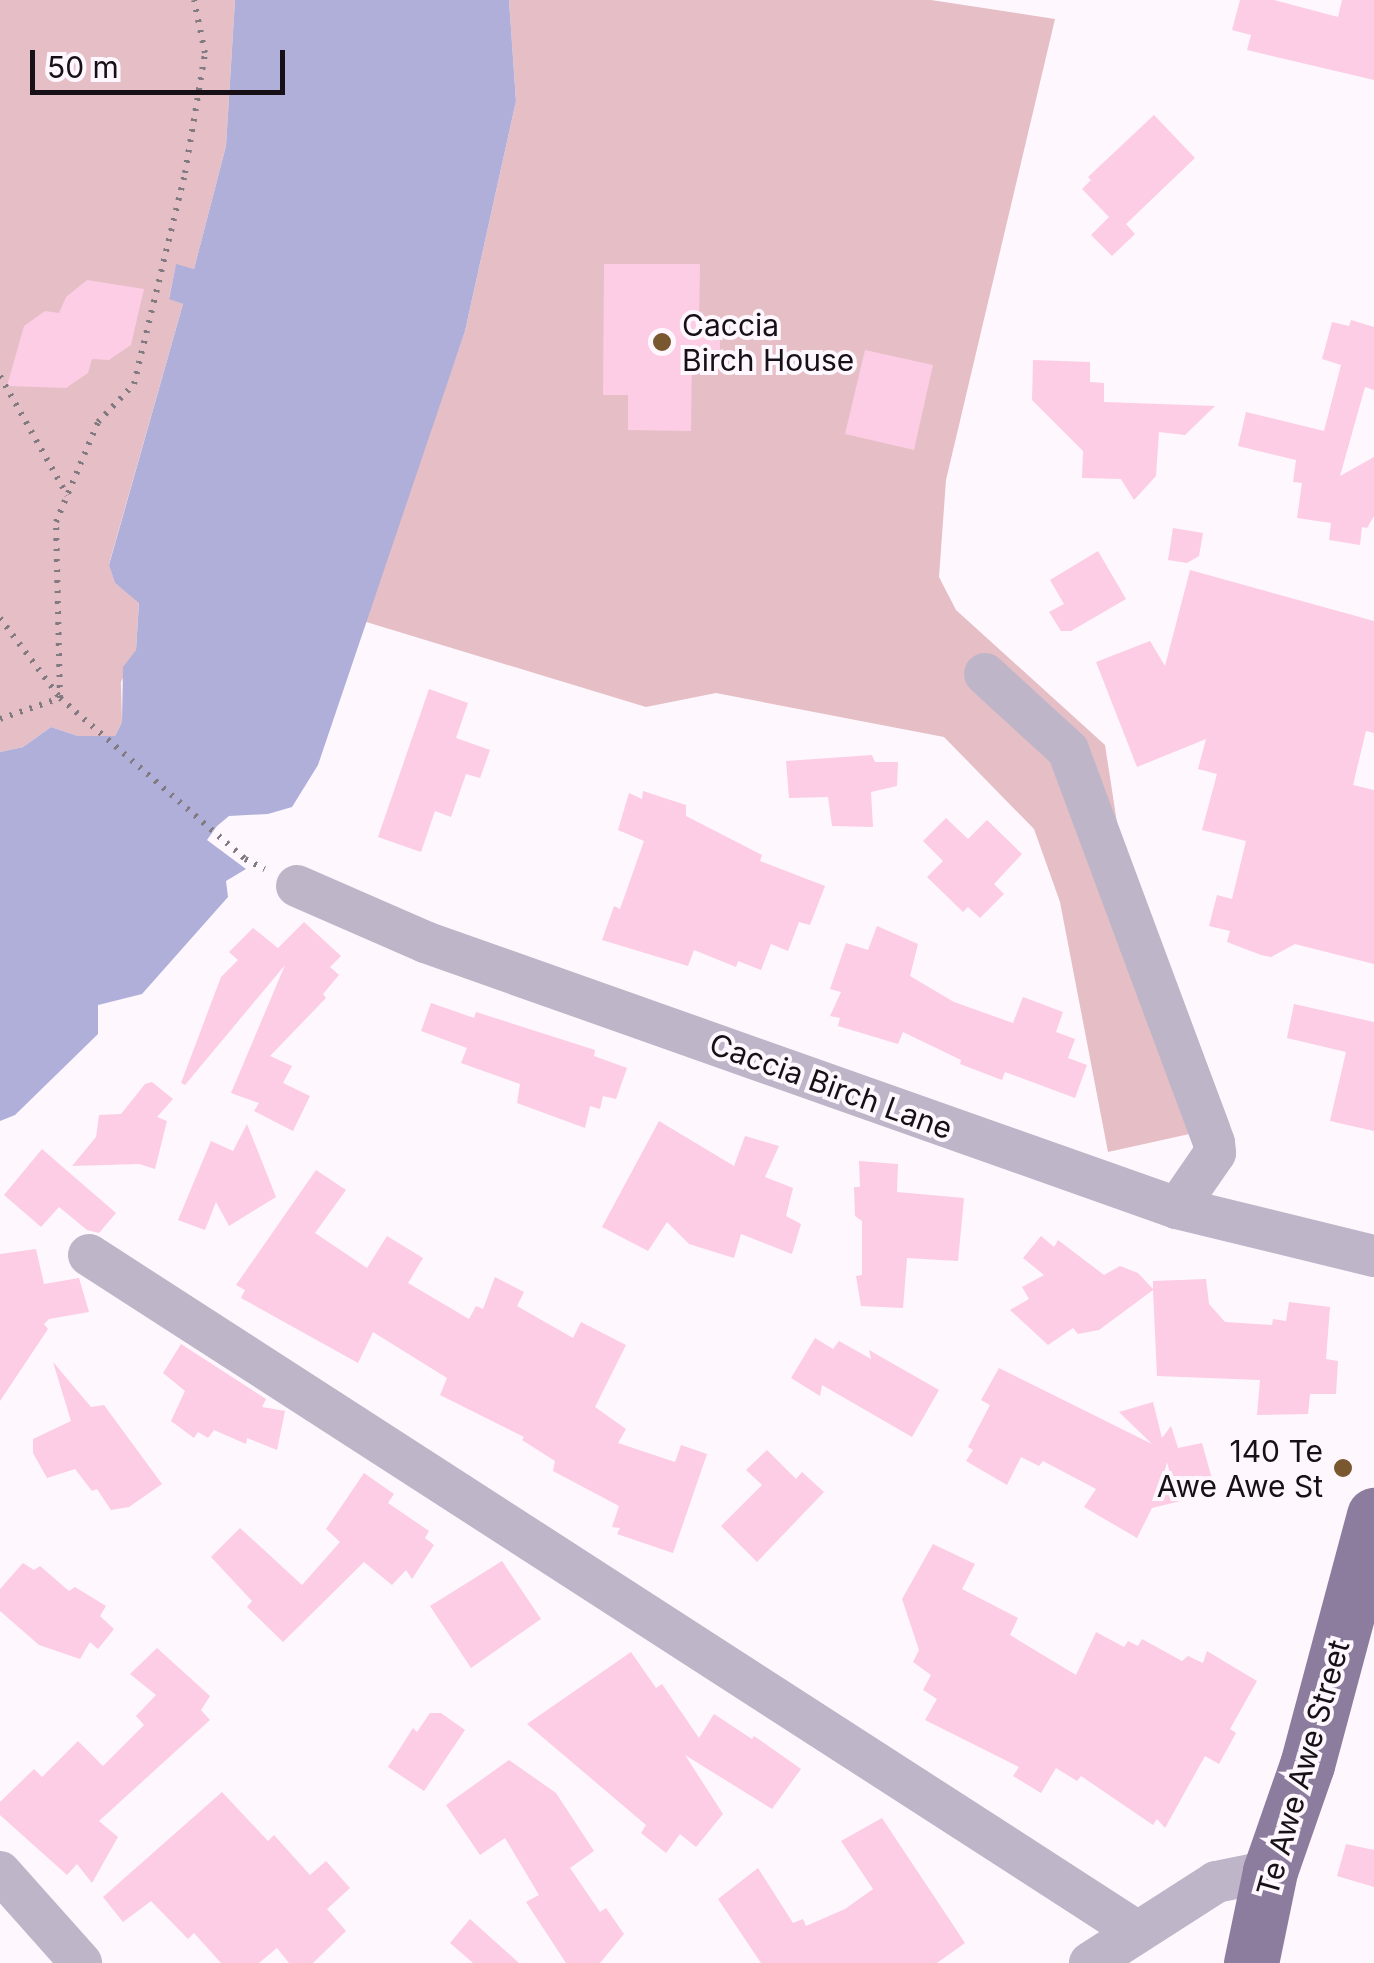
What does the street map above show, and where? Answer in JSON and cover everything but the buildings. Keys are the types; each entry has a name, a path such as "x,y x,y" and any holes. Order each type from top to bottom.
{"main road":[{"name":"Te Awe Awe Street","path":"1251,1963 1270,1872 1308,1766 1374,1515"}],"street":[{"path":"985,674 1068,750 1214,1143 1215,1153 1177,1208"},
{"name":"Caccia Birch Lane","path":"297,886 425,942 1177,1208 1374,1256"},
{"path":"88,1256 1138,1932"},
{"path":"0,1872 81,1963"},
{"path":"1090,1963 1216,1882 1270,1872"}],"path":[{"path":"60,698 56,522 98,422 134,384 185,174 205,53 194,0"},
{"path":"0,376 67,495"},
{"path":"0,618 60,698 245,859 297,886"},
{"path":"0,719 60,698"}],"shaded area":[{"path":"0,0 235,0 226,146 194,269 176,265 169,298 183,304 109,564 115,583 139,602 136,650 121,682 122,722 115,736 78,736 51,727 23,747 0,752"},
{"path":"509,0 931,0 1055,19 946,480 939,577 956,610 1105,745 1118,829 1230,1125 1108,1152 1060,902 1034,829 944,737 716,693 646,707 363,621 465,331 516,101"}],"water":[{"path":"235,0 509,0 516,101 465,331 318,765 292,807 268,814 229,816 217,826 207,840 246,869 226,881 228,897 142,994 98,1005 98,1034 15,1115 0,1121 0,752 23,747 51,727 78,736 115,736 122,722 123,667 136,650 139,603 115,583 109,565 183,304 169,299 176,264 194,269 226,146"}],"place":[{"name":"Caccia Birch House","path":"662,342"},
{"name":"140 Te Awe Awe St","path":"1343,1468"}]}
